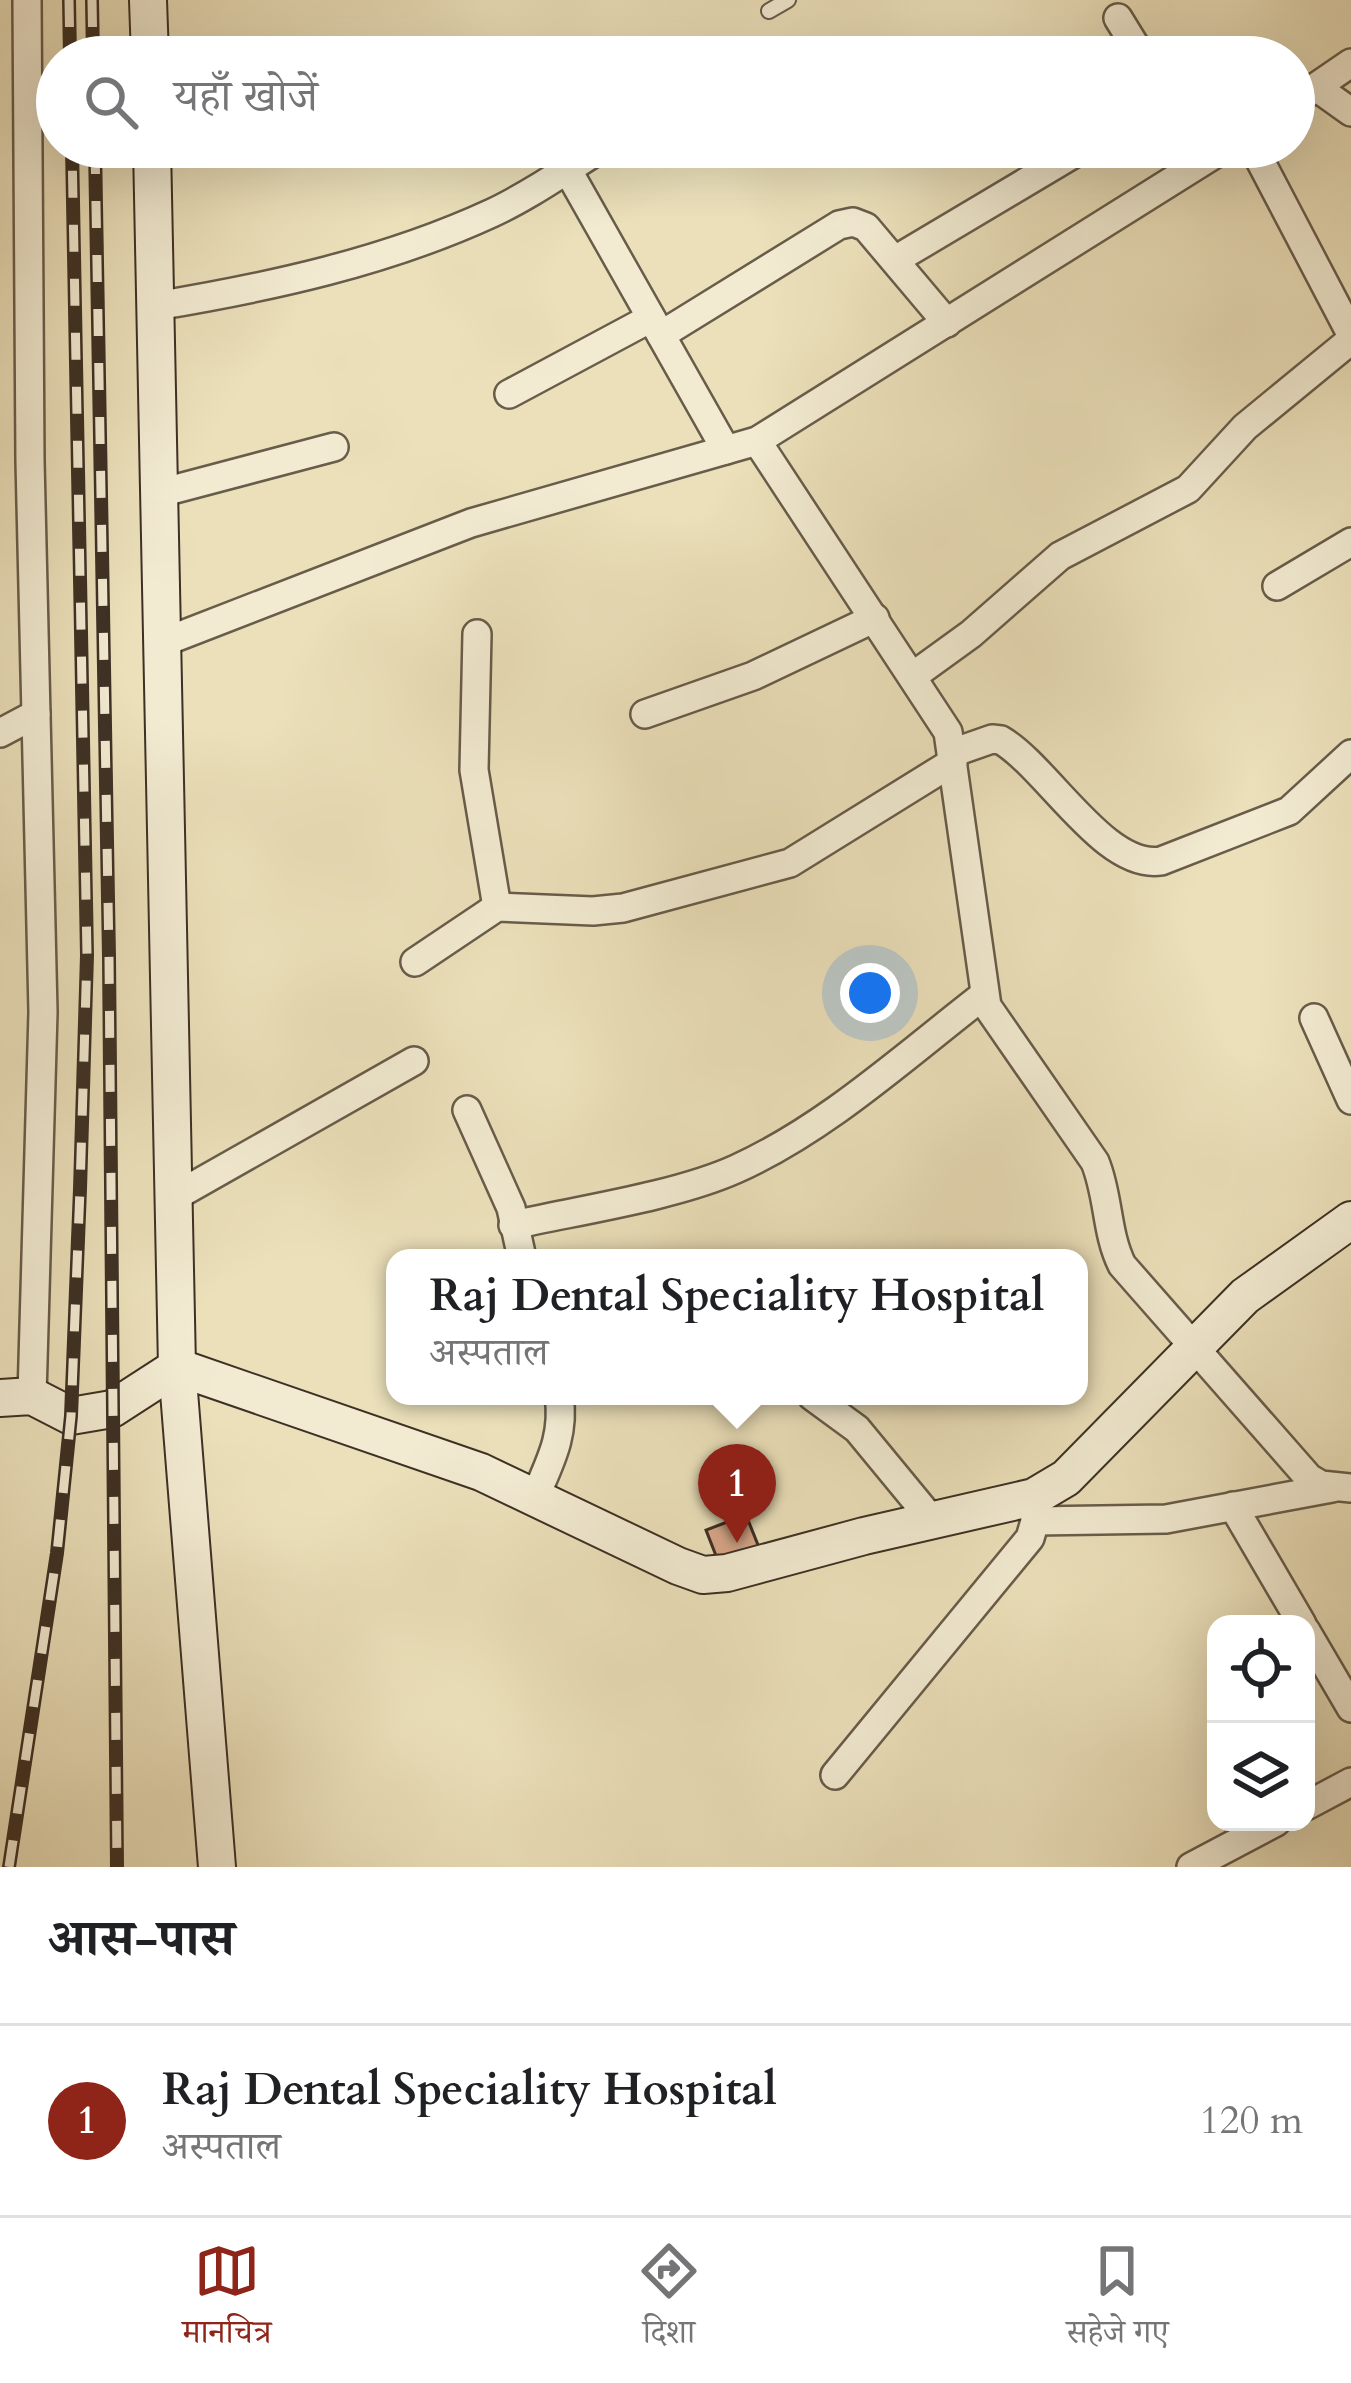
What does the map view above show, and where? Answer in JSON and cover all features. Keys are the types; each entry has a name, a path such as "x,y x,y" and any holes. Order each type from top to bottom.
{"main road":[{"path":"148,0 149,36"},
{"path":"152,168 177,1367 218,1867"},
{"path":"177,1367 481,1472 704,1575 727,1573 932,1520 1034,1509 1274,1273 1351,1220"},
{"path":"16,1397 71,1415 112,1409 177,1367"}],"street":[{"path":"16,1397 43,1012 29,336 28,0"},
{"path":"1118,18 1129,36"},
{"path":"1315,87 1351,63"},
{"path":"1315,98 1351,112"},
{"path":"895,260 1050,168"},
{"path":"164,642 471,523 757,441 1185,168"},
{"path":"913,676 1060,556 1189,489 1245,427 1351,337 1263,168"},
{"path":"156,306 293,281 457,228 567,169 726,450"},
{"path":"508,394 656,326 839,225 853,222 866,227 947,323"},
{"path":"0,341 29,336"},
{"path":"757,441 948,732 985,995 995,1021 1095,1162 1104,1185 1114,1250 1122,1265 1309,1478 1341,1488"},
{"path":"160,494 334,447"},
{"path":"1277,586 1351,542"},
{"path":"645,714 753,676 875,618"},
{"path":"477,634 475,770 497,907"},
{"path":"0,733 36,713"},
{"path":"415,962 497,907 623,908 790,863 953,757 992,739 1001,740 1117,850 1145,864 1288,811 1351,754"},
{"path":"513,1225 735,1170 835,1109 985,995"},
{"path":"1313,1018 1351,1100"},
{"path":"174,1197 414,1061"},
{"path":"467,1110 504,1189 520,1249"},
{"path":"535,1497 558,1446 560,1405"},
{"path":"824,1405 857,1429 932,1520"},
{"path":"835,1775 1030,1538 1034,1509 1137,1522 1341,1488"},
{"path":"1233,1506 1296,1615"},
{"path":"1315,1647 1351,1708"},
{"path":"1315,1801 1351,1782"},
{"path":"1191,1867 1259,1831"}],"lane":[{"path":"770,11 788,0"}],"building":[{"path":"746,1515 762,1555 722,1571 706,1530"}],"railway":[{"path":"69,0 70,36"},
{"path":"92,0 93,36"},
{"path":"9,1867 57,1553 71,1416 80,1189 87,955 72,168"},
{"path":"95,168 117,1867"}],"place":[{"name":"Raj Dental Speciality Hospital","path":"737,1543"}]}
